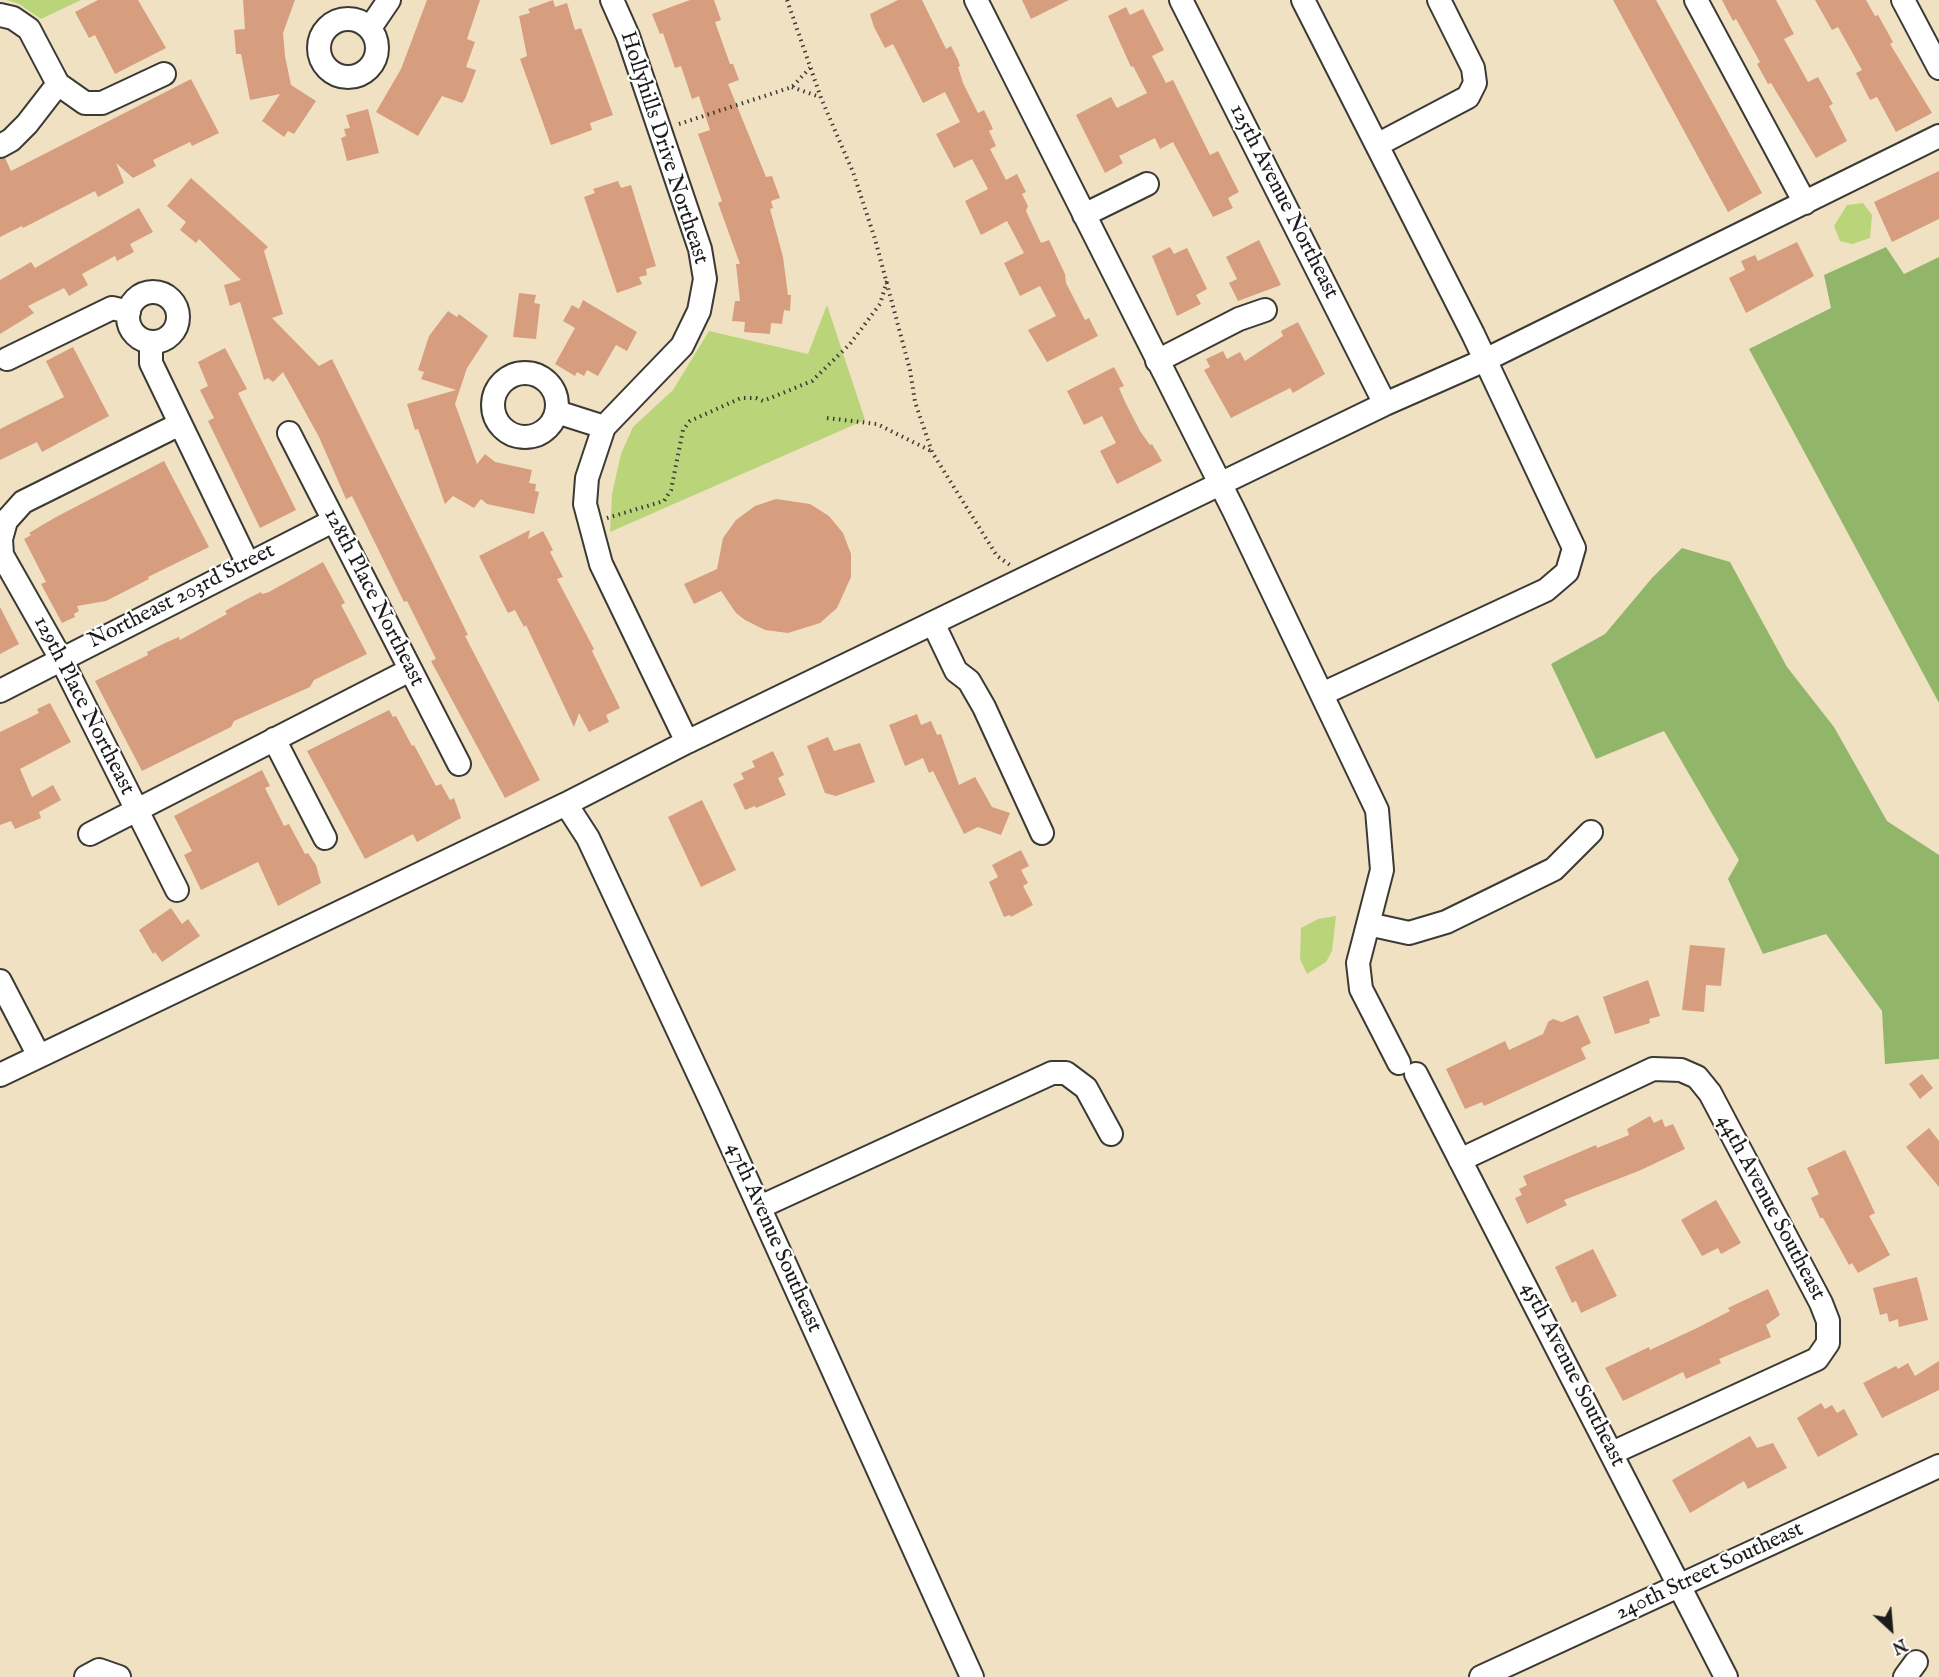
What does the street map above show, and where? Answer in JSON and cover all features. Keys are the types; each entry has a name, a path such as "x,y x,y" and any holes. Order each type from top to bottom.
{"street":[{"path":"370,28 389,0"},
{"name":"Hollyhills Drive Northeast","path":"612,0 628,36 700,249 705,279 699,311 682,346 604,427 587,478 585,504 600,564 687,742"},
{"name":"45th Avenue Southeast","path":"976,0 1220,484 1377,810 1382,870 1358,957 1361,989 1460,1160 1726,1677"},
{"name":"125th Avenue Northeast","path":"1181,0 1385,404"},
{"path":"1303,0 1485,360 1574,548 1567,572 1546,590 1322,694"},
{"path":"1377,145 1468,97 1475,83 1473,68 1439,0"},
{"path":"1696,0 1804,203"},
{"path":"1903,0 1939,68"},
{"path":"0,15 13,18 29,29 58,84 75,99 94,104 164,74"},
{"path":"0,146 11,140 27,124 58,84"},
{"path":"0,1075 566,804 687,742 1385,404 1485,360 1939,136"},
{"path":"1084,214 1147,184"},
{"path":"160,293 174,302 178,317 173,333 159,341 151,342 143,340 131,328 129,312 132,304 144,294 160,293"},
{"path":"7,359 112,308 129,312"},
{"path":"1157,361 1239,319 1265,310"},
{"path":"151,342 151,363 248,564"},
{"path":"557,412 604,427"},
{"path":"3,522 23,502 180,424"},
{"name":"128th Place Northeast","path":"289,433 459,764"},
{"name":"Northeast 203rd Street","path":"0,691 333,520"},
{"name":"129th Place Northeast","path":"3,522 2,555 61,659 177,890"},
{"path":"933,623 956,671 969,681 984,707 1042,834"},
{"path":"90,834 136,808 410,670"},
{"path":"274,739 325,838"},
{"name":"47th Avenue Southeast","path":"566,804 588,838 760,1207 972,1677"},
{"path":"1368,924 1409,933 1446,922 1554,869 1591,832"},
{"path":"0,981 39,1056"},
{"name":"44th Avenue Southeast","path":"1460,1160 1653,1069 1681,1070 1697,1077 1710,1093 1821,1303 1828,1321 1828,1343 1817,1359 1612,1453"},
{"path":"760,1207 1052,1073 1066,1073 1086,1088 1111,1134"},
{"name":"240th Street Southeast","path":"1481,1677 1939,1466"},
{"path":"86,1677 99,1670 119,1677"}],"path":[{"path":"787,0 821,98 853,172 887,281 910,370 915,402 932,452 997,556 1015,569"},
{"path":"660,131 792,87 811,67"},
{"path":"792,87 821,98"},
{"path":"589,522 664,501 672,490 683,430 690,421 741,398 756,398 763,401 812,381 850,344 880,304 887,281"},
{"path":"827,418 877,424 932,452"}],"green space":[{"path":"7,0 81,0 41,19 19,4"},
{"path":"1863,203 1872,215 1870,238 1852,244 1840,241 1834,226 1847,205"},
{"path":"1886,247 1904,274 1939,257 1939,703 1749,349 1831,308 1824,275"},
{"path":"827,305 865,420 610,532 612,494 621,454 633,427 673,390 709,331 808,354"},
{"path":"1682,548 1730,562 1787,667 1834,727 1887,821 1939,855 1939,1059 1885,1064 1882,1011 1826,934 1763,954 1728,879 1739,860 1664,731 1596,759 1551,664 1605,634 1652,578"},
{"path":"1336,916 1332,951 1326,962 1307,974 1300,959 1301,928 1318,919"}],"building":[{"path":"98,0 138,0 166,48 115,74 95,35 89,38 75,12"},
{"path":"243,0 295,0 283,33 291,85 316,101 294,134 288,131 284,137 262,121 280,94 250,100 241,54 236,54 234,30 245,29"},
{"path":"427,0 480,0 467,39 475,42 466,67 476,70 462,103 442,96 418,136 376,112 401,69"},
{"path":"553,0 555,7 567,3 575,30 581,28 613,115 590,123 592,130 551,145 520,59 527,56 519,16 530,13 528,9"},
{"path":"690,0 714,0 721,20 715,22 730,64 733,64 739,80 728,84 766,177 772,176 780,198 771,201 773,208 770,209 783,257 788,295 791,295 790,311 784,310 782,324 771,323 770,334 744,332 745,322 732,321 735,301 740,301 736,264 740,264 718,203 722,201 698,134 710,130 699,96 692,99 681,66 675,68 663,33 660,34 652,14"},
{"path":"898,0 922,0 946,49 951,46 960,66 958,67 963,83 978,113 984,110 993,129 989,131 996,146 990,149 1006,180 1017,174 1026,192 1022,194 1028,206 1026,211 1041,243 1049,240 1065,274 1066,283 1085,320 1089,318 1098,336 1047,362 1028,330 1056,316 1040,286 1020,296 1004,263 1024,253 1007,221 981,235 965,201 988,189 972,159 954,168 936,134 960,122 945,92 923,103 893,44 885,48 874,27 870,14"},
{"path":"1022,0 1069,0 1031,19"},
{"path":"1613,0 1656,0 1762,193 1728,212"},
{"path":"1722,0 1776,0 1794,34 1784,39 1808,82 1818,77 1833,104 1829,106 1847,141 1816,158 1771,83 1768,84 1757,64 1760,62 1736,19 1733,21"},
{"path":"1815,0 1866,0 1875,16 1878,15 1893,42 1890,44 1932,113 1896,132 1877,97 1870,100 1856,73 1862,70 1838,27 1832,30"},
{"path":"1126,7 1130,15 1143,9 1164,50 1152,56 1166,83 1173,80 1210,155 1218,151 1239,192 1228,198 1233,208 1213,217 1173,142 1160,149 1155,138 1119,156 1123,163 1105,173 1076,115 1111,97 1117,108 1147,93 1133,66 1131,67 1108,16"},
{"path":"191,79 219,133 192,146 190,142 153,160 156,166 133,178 116,163 124,183 98,197 95,191 23,228 22,226 0,237 0,159 5,158 11,171"},
{"path":"368,109 379,153 347,161 341,138 346,136 344,129 350,128 346,115"},
{"path":"1939,171 1939,219 1892,242 1874,202"},
{"path":"191,178 268,247 264,251 283,314 272,318 319,366 332,359 468,635 465,636 540,780 505,798 431,661 436,659 407,601 404,602 352,496 346,499 319,437 283,372 273,382 268,378 264,380 240,302 230,306 224,285 241,280 199,239 196,243 180,230 186,222 167,206"},
{"path":"618,181 621,188 631,185 656,266 646,269 647,275 639,277 642,284 617,293 584,197 595,193 593,189"},
{"path":"139,208 153,232 130,244 134,252 117,261 115,256 82,274 88,285 69,296 64,288 28,306 34,313 0,334 0,280 31,262 35,268"},
{"path":"1259,240 1281,285 1238,301 1229,283 1237,279 1226,257"},
{"path":"1797,242 1814,276 1746,313 1729,278 1745,270 1741,261 1755,255 1758,261"},
{"path":"1170,247 1174,254 1187,248 1207,289 1196,295 1201,304 1177,316 1152,256"},
{"path":"519,293 536,295 534,303 540,304 536,339 513,337"},
{"path":"583,300 637,332 627,351 616,345 598,376 587,370 584,376 577,372 575,376 555,364 575,328 563,321 572,305 579,309"},
{"path":"448,311 457,317 459,314 488,336 467,368 455,404 477,464 485,454 495,462 532,470 529,483 536,484 535,491 539,492 534,514 487,504 481,499 474,508 453,496 445,504 407,404 456,390 421,379 424,372 418,370 429,336"},
{"path":"1298,322 1325,374 1293,393 1290,388 1231,418 1204,370 1210,367 1206,359 1223,351 1227,359 1240,352 1245,361 1283,336 1281,331"},
{"path":"73,347 109,416 42,452 37,442 0,460 0,429 64,397 46,361"},
{"path":"225,348 247,389 238,393 296,510 260,528 208,421 214,418 200,390 208,386 198,362"},
{"path":"1114,367 1124,386 1119,388 1126,404 1140,431 1150,445 1152,444 1162,461 1117,484 1100,451 1116,443 1102,416 1084,425 1067,391"},
{"path":"164,461 209,547 106,601 77,606 79,611 74,614 75,617 62,623 41,584 46,582 24,539 31,535 29,533 56,517"},
{"path":"776,499 810,504 829,516 843,533 851,554 851,577 837,608 820,623 788,633 765,630 745,620 736,613 721,591 694,604 684,584 717,569 723,538 736,520 755,506"},
{"path":"530,530 528,539 543,531 553,550 550,552 563,577 557,579 594,649 592,651 620,708 606,715 609,722 589,732 579,713 574,727 526,625 524,627 515,610 508,613 479,556"},
{"path":"323,562 345,603 341,605 367,654 314,680 310,687 234,721 231,727 142,771 95,681 148,655 147,652 165,643 179,637 180,640 227,614 225,611 245,600 261,592 262,594 269,592"},
{"path":"0,607 19,644 0,654"},
{"path":"50,703 71,742 20,769 32,797 53,785 61,800 39,812 41,818 15,829 11,821 0,825 0,732 39,713 37,709"},
{"path":"389,710 393,717 396,716 412,746 414,745 436,786 441,784 450,800 454,798 461,818 417,842 413,834 365,859 307,751"},
{"path":"917,714 921,725 931,721 937,735 941,734 959,785 975,777 992,807 1010,813 1001,835 978,827 964,834 933,771 929,773 923,758 905,766 889,725"},
{"path":"828,737 834,751 860,743 875,782 836,796 825,793 807,746"},
{"path":"773,751 784,775 778,778 786,795 756,808 755,806 745,810 733,784 744,779 741,773 755,767 752,761"},
{"path":"262,770 270,786 265,788 284,826 289,824 305,854 308,853 316,865 321,883 278,906 258,862 201,890 184,855 192,851 174,816"},
{"path":"702,800 736,870 701,887 668,817"},
{"path":"1021,850 1029,866 1021,870 1028,883 1023,886 1033,905 1011,917 1010,915 1004,917 989,882 998,877 992,865"},
{"path":"171,908 182,924 188,919 200,936 162,962 155,952 153,954 139,930"},
{"path":"1690,945 1725,948 1721,986 1706,985 1704,1012 1682,1010"},
{"path":"1648,980 1660,1016 1649,1019 1650,1023 1615,1034 1603,997"},
{"path":"1578,1015 1591,1043 1581,1048 1586,1059 1484,1106 1482,1102 1465,1109 1446,1069 1505,1041 1509,1050 1543,1034 1548,1022 1553,1019 1562,1022"},
{"path":"1922,1074 1933,1088 1920,1099 1909,1084"},
{"path":"1650,1116 1654,1123 1662,1119 1665,1127 1673,1124 1685,1149 1641,1170 1564,1200 1567,1205 1527,1224 1515,1198 1522,1195 1519,1189 1527,1185 1523,1176 1596,1145 1597,1148 1629,1135 1627,1129"},
{"path":"1929,1128 1939,1141 1939,1187 1906,1147"},
{"path":"1845,1150 1875,1213 1869,1216 1890,1255 1858,1273 1852,1263 1849,1265 1823,1218 1820,1218 1811,1198 1819,1194 1807,1168"},
{"path":"1716,1200 1741,1243 1721,1254 1718,1248 1702,1256 1681,1220"},
{"path":"1593,1249 1617,1296 1581,1313 1576,1301 1572,1303 1555,1267"},
{"path":"1917,1277 1928,1320 1899,1327 1898,1319 1889,1322 1887,1313 1880,1315 1873,1288"},
{"path":"1768,1289 1780,1315 1766,1325 1771,1337 1719,1359 1721,1363 1686,1379 1683,1372 1623,1401 1605,1368 1697,1328 1730,1311 1728,1308"},
{"path":"1939,1361 1939,1390 1882,1418 1863,1383 1896,1366 1898,1369 1908,1363 1915,1376"},
{"path":"1821,1403 1825,1409 1832,1405 1837,1413 1844,1409 1858,1435 1818,1457 1797,1418"},
{"path":"1750,1436 1757,1448 1773,1443 1787,1468 1748,1489 1744,1481 1690,1513 1672,1480"}]}
